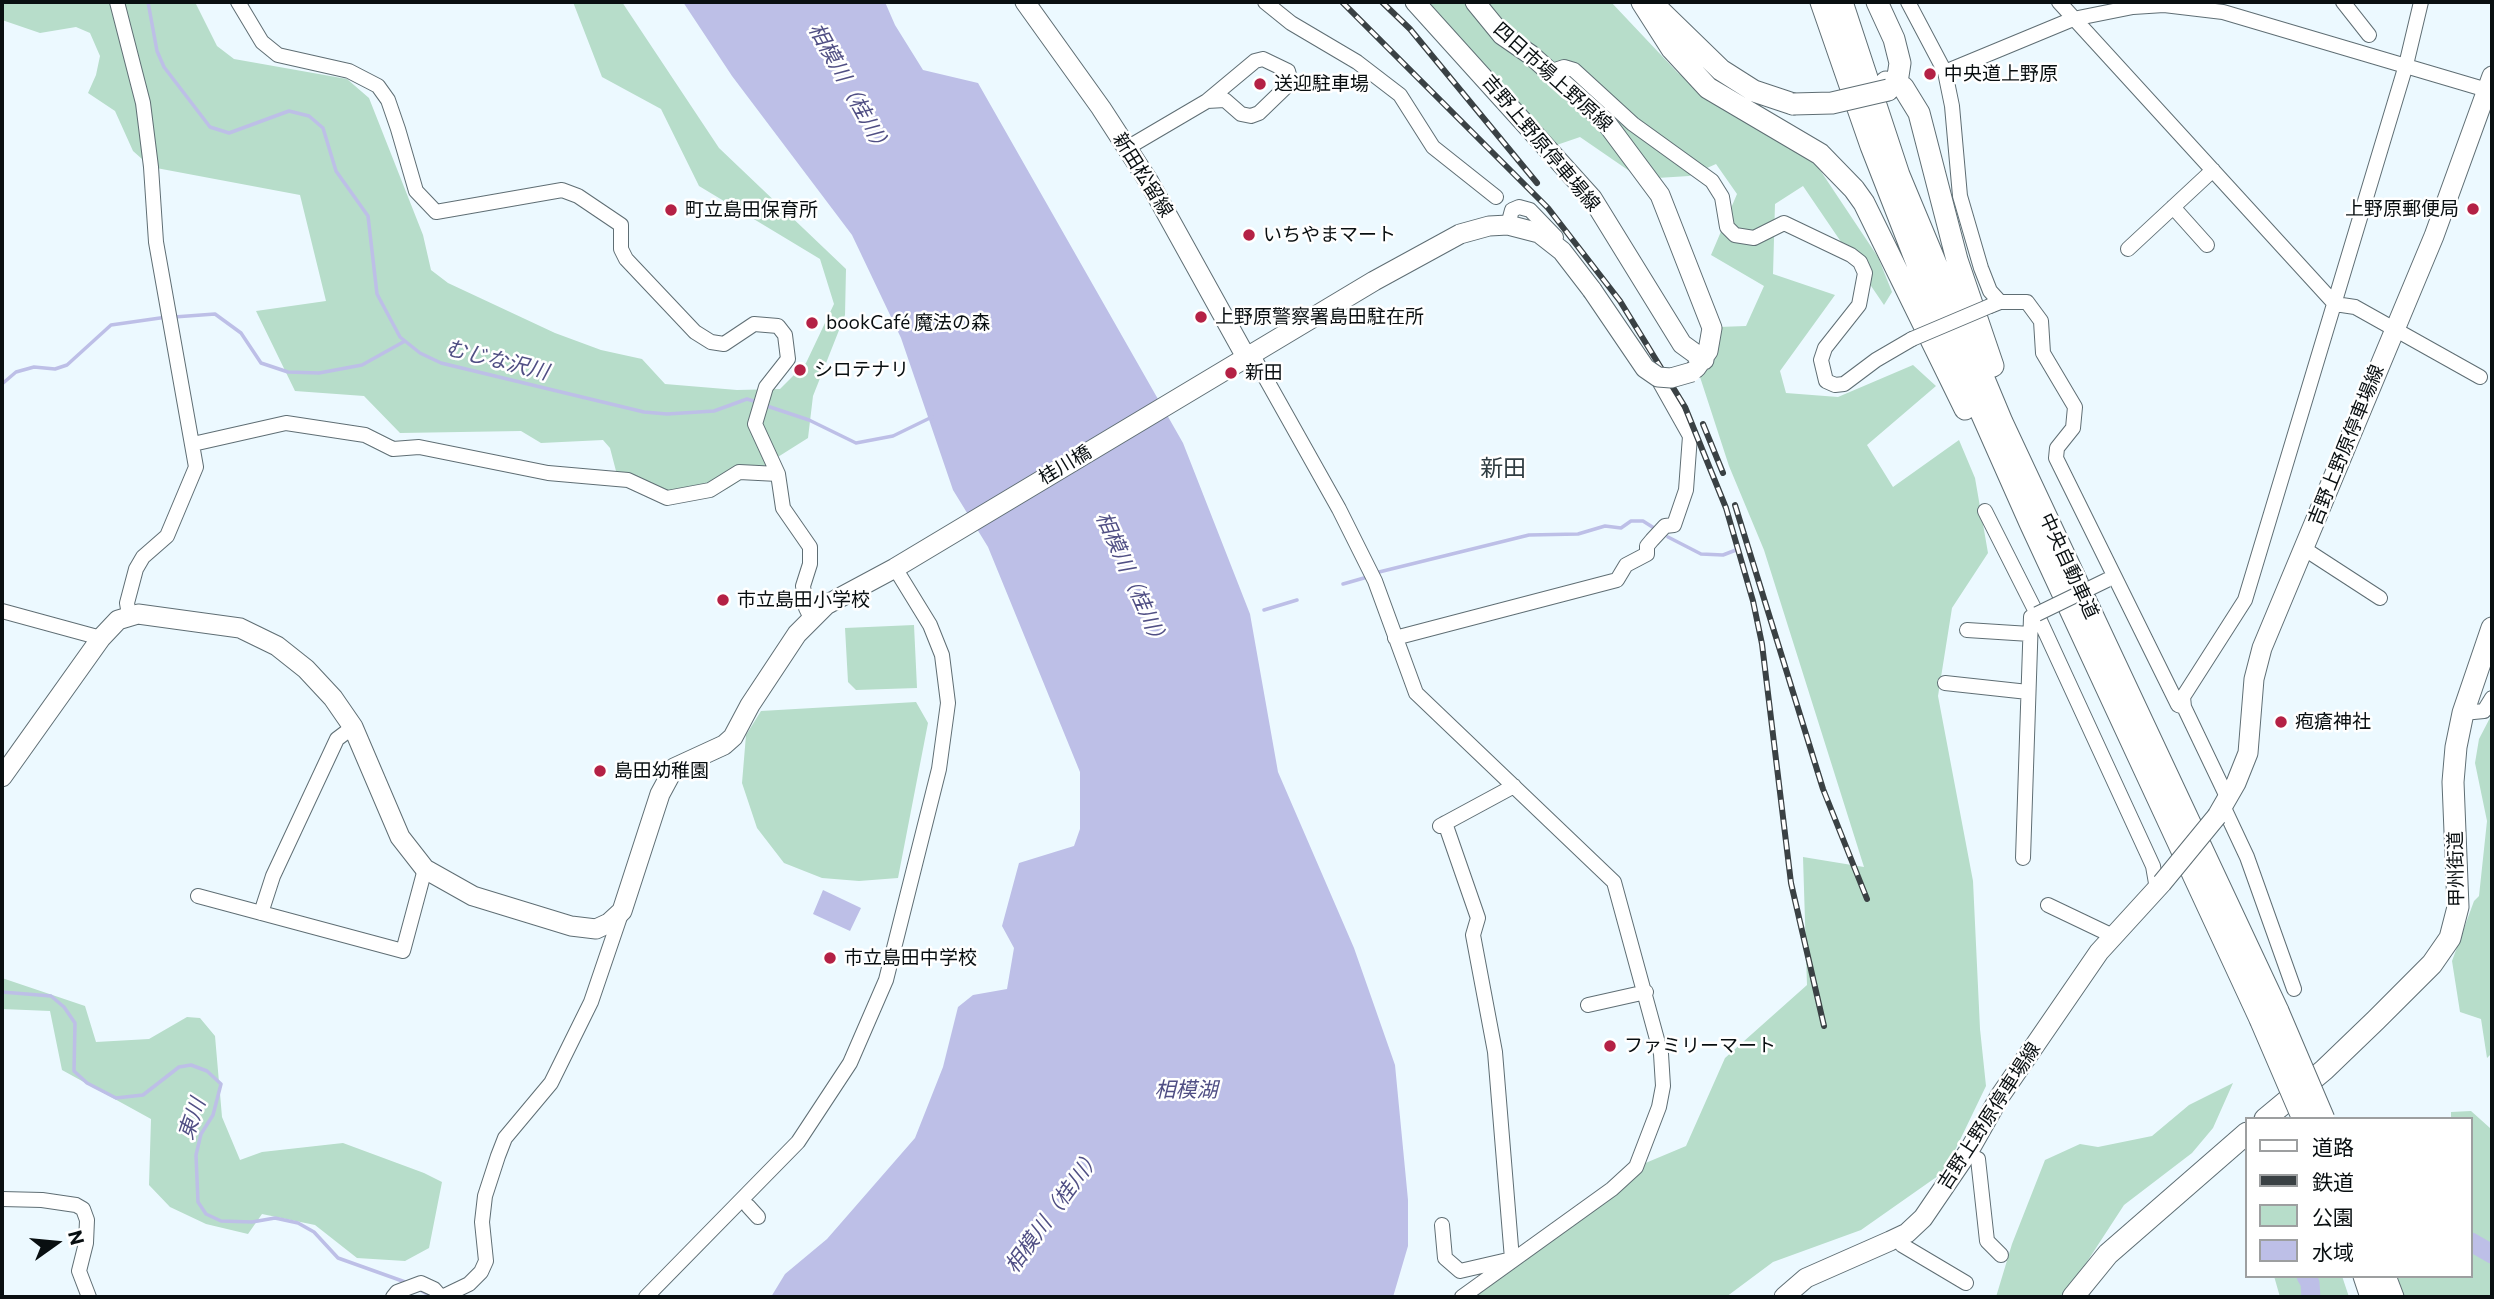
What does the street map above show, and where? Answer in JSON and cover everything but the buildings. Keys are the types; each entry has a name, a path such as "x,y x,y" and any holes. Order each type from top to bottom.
{"highway":[{"path":"1642,2 1672,49 1708,88 1820,154 1864,203 1958,397 2030,523"},
{"path":"1651,2 1721,70 1754,91 1832,103 1890,85 1909,93 1919,113 1957,260 1979,327 2010,413 2101,634"},
{"path":"1666,2 1731,66 1793,99"},
{"name":"中央自動車道","path":"1821,2 1912,256 2030,523 2269,1015 2323,1117"},
{"name":"中央自動車道","path":"1842,2 1877,113 1924,238 2007,432 2101,634 2269,1015 2302,1117"},
{"path":"1877,2 1900,63 1890,85"},
{"name":"甲州街道","path":"2267,1117 2358,1037 2432,964 2450,938 2458,907 2454,782 2463,713 2492,628"},
{"path":"2073,1297 2108,1254 2168,1198 2246,1134"},
{"path":"2365,1278 2371,1297"},
{"path":"2386,1278 2393,1297"}],"main road":[{"name":"新田松留線","path":"1025,2 1156,193 1249,356"},
{"name":"吉野上野原停車場線","path":"1415,2 1592,198 1698,366"},
{"name":"四日市場上野原線","path":"1475,2 1502,35 1605,121 1660,195 1712,328 1698,366"},
{"name":"吉野上野原停車場線","path":"1784,1297 1819,1271 1899,1237 1923,1218 1967,1154 2000,1096 2099,952 2159,886 2223,808 2248,752 2253,679 2262,648 2434,236 2490,83"},
{"path":"1249,356 1460,234 1489,226 1508,225 1539,233 1549,240 1592,290 1645,368 1658,377 1671,378 1698,366"},
{"name":"桂川橋","path":"895,568 1249,356"},
{"path":"2,777 114,623 129,615 240,628 266,639 314,678 353,727 400,837 425,869 473,896 580,928 602,927 622,911 666,780 674,768 684,761 724,746 733,737 750,705 811,618 826,605 895,568"}],"street":[{"path":"117,2 143,103 156,242 177,375 196,467 167,536 143,557 136,569 127,603 129,615"},
{"path":"237,2 262,42 278,55 349,71 378,86 391,110 416,191 436,212 562,190 578,196 621,225 621,249 626,259 695,332 711,342 724,344 754,324 778,326 785,335 788,359 766,387 755,424 778,474 783,508 810,547 810,564 803,586 806,608 811,618"},
{"path":"1265,2 1291,23 1357,62 1400,96 1433,147 1496,197"},
{"path":"1908,2 1945,72 1952,106 1960,196 1981,268 1995,304"},
{"path":"2059,2 2334,304 2355,307 2480,377"},
{"path":"2343,2 2369,35"},
{"path":"2294,989 2247,857 2223,808 2184,707 2183,697 2245,600 2406,65 2421,2"},
{"path":"1945,72 2073,19 2133,7 2164,5 2225,7 2406,65 2490,83"},
{"path":"1127,148 1207,101 1255,61 1274,62 1288,71 1288,85 1259,113 1251,116 1241,114 1224,100 1207,101"},
{"path":"1549,72 1564,67 1574,70 1641,130 1712,181 1722,197 1727,226 1735,236 1754,237 1784,223 1852,254 1860,262 1865,272 1859,305 1825,348 1821,360 1826,381 1835,386 1844,384 1895,347 1912,339 1995,304 2027,302 2041,321 2043,353 2075,407 2073,428 2057,448 2056,458 2110,579 2178,705 2184,707"},
{"path":"2128,248 2213,170"},
{"path":"1395,638 1616,579 1626,565 1647,554 1647,546 1665,526 1674,525 1686,490 1690,436 1670,395 1622,322 1582,265 1530,210 1519,207 1511,210 1508,225"},
{"path":"2173,207 2207,245"},
{"path":"1249,356 1345,521 1375,581 1416,693 1614,882 1661,1054 1663,1086 1659,1107 1636,1167 1612,1189 1462,1297"},
{"path":"193,444 286,423 365,435 393,449 419,447 548,473 628,480 667,498 710,489 739,472 778,474"},
{"path":"1985,511 2037,614 2153,866 2159,886"},
{"path":"2303,548 2380,598"},
{"path":"646,1297 798,1142 850,1063 886,980 939,769 948,703 946,672 937,642 922,611 895,568"},
{"path":"2023,859 2031,617 2110,579"},
{"path":"2,611 101,638"},
{"path":"1967,630 2030,634"},
{"path":"1945,683 2028,692"},
{"path":"2463,713 2484,710 2492,698"},
{"path":"261,913 273,876 337,739 353,727"},
{"path":"1512,1259 1495,1052 1473,935 1478,919 1442,825 1514,786"},
{"path":"198,896 403,951 425,869"},
{"path":"2048,905 2113,936"},
{"path":"393,1297 397,1292 421,1283 434,1289 442,1297 469,1284 481,1272 487,1247 482,1222 485,1196 505,1138 551,1083 590,1002 622,911"},
{"path":"1588,1005 1646,992"},
{"path":"1967,1154 1978,1159 1986,1241 2001,1255"},
{"path":"2,1199 42,1200 76,1205 83,1209 87,1220 86,1244 79,1271 89,1297"},
{"path":"1443,1225 1445,1258 1460,1271 1512,1259"},
{"path":"1899,1237 1902,1245 1966,1283"}],"green space":[{"path":"2,2 195,2 217,46 234,59 347,79 369,98 423,235 431,270 448,283 555,333 601,350 642,359 665,384 737,390 780,389 806,363 834,304 820,259 699,186 661,109 602,77 573,2 622,2 719,148 846,269 845,315 813,396 808,438 727,489 702,495 662,489 616,471 610,448 603,440 541,443 521,431 400,433 364,396 295,391 256,311 326,301 300,195 151,167 133,151 115,111 88,93 100,56 90,33 76,27 40,33 2,20"},
{"path":"1415,2 1611,2 1678,73 1816,164 1878,257 1892,292 1884,305 1803,186 1775,204 1773,274 1835,295 1780,371 1786,393 1838,397 1913,365 1936,386 1867,445 1893,487 1959,440 1975,478 1988,553 1952,608 1938,696 1973,881 1980,1029 1986,1086 1945,1171 1861,1230 1773,1262 1726,1297 1393,1297 1464,1296 1636,1167 1686,1146 1725,1058 1807,985 1803,857 1864,867 1764,550 1729,466 1700,377 1713,360 1719,327 1746,326 1764,286 1711,255 1737,194 1716,164 1689,176 1641,179 1580,137 1548,148"},
{"path":"914,625 917,688 856,690 848,682 845,628"},
{"path":"916,702 928,723 898,878 859,881 822,878 784,863 757,828 742,783 746,735 761,711"},
{"path":"2492,714 2492,1053 2487,1058 2481,1019 2460,1012 2452,961 2474,901 2479,896 2487,821 2475,763 2479,739"},
{"path":"2,978 85,1006 96,1042 149,1039 187,1017 200,1018 215,1036 222,1117 240,1160 262,1152 343,1143 424,1173 442,1182 429,1248 405,1261 357,1258 315,1225 262,1214 248,1234 206,1224 170,1207 149,1185 151,1119 62,1070 50,1011 2,1009"},
{"path":"2233,1083 2213,1128 2192,1153 2124,1205 2064,1297 1996,1297 2012,1244 2045,1160 2080,1144 2098,1147 2152,1136 2189,1105"},
{"path":"2471,1111 2490,1128 2492,1297 2404,1297 2398,1278 2473,1278 2473,1117 2451,1117 2451,1112"},
{"path":"2275,1278 2343,1278 2349,1297 2280,1297"}],"water":[{"name":"相模湖","path":"683,2 885,2 895,25 923,70 978,83 1183,443 1250,614 1278,772 1354,948 1395,1065 1408,1200 1408,1246 1393,1297 771,1297 785,1274 827,1239 915,1138 943,1067 958,1007 973,995 1007,989 1014,948 1002,926 1019,863 1074,846 1080,829 1080,772 988,547 953,490 901,338 852,235 732,76"},
{"path":"823,890 861,908 850,931 813,914"}],"waterway":[{"name":"むじな沢川","path":"148,2 157,51 164,67 210,127 229,133 289,111 309,116 323,128 336,171 368,216 377,294 400,337 420,353 441,363 644,412 667,414 714,411 747,399 757,402"},
{"path":"174,317 215,314 241,333 261,363 288,372 319,373 362,365 405,341"},
{"path":"2,384 16,372 34,367 55,369 67,365 111,325 167,317"},
{"name":"むじな沢川","path":"764,405 809,420 856,443 893,436 932,417"},
{"path":"1379,572 1529,535 1578,534 1605,526 1621,528 1631,521 1643,521 1654,528"},
{"path":"1668,537 1701,554 1723,555 1736,550"},
{"path":"1343,584 1364,578"},
{"path":"1264,610 1297,600"},
{"name":"東川","path":"2,992 51,996 64,1007 75,1023 74,1071 87,1083 116,1098 143,1095 179,1067 191,1065 207,1071 221,1084 213,1115 201,1134 196,1155 198,1202 206,1214 221,1221 252,1222 275,1218 298,1223 314,1232 338,1258 408,1283"},
{"path":"2473,1243 2492,1254"},
{"path":"2307,1278 2311,1297"},
{"name":"東川","path":"418,1289 433,1297"}],"railway":[{"path":"1342,2 1548,208 1620,301 1685,407 1726,508 1753,601 1762,644 1791,883 1824,1026"},
{"path":"1382,2 1410,29 1537,183"},
{"path":"1703,424 1723,473"},
{"path":"1735,505 1823,789 1867,899"}],"place":[{"name":"中央道上野原","path":"1930,74"},
{"name":"送迎駐車場","path":"1260,84"},
{"name":"上野原郵便局","path":"2473,209"},
{"name":"町立島田保育所","path":"671,210"},
{"name":"いちやまマート","path":"1249,235"},
{"name":"上野原警察署島田駐在所","path":"1201,317"},
{"name":"bookCafé 魔法の森","path":"812,323"},
{"name":"シロテナリ","path":"800,370"},
{"name":"新田","path":"1231,373"},
{"name":"市立島田小学校","path":"723,600"},
{"name":"疱瘡神社","path":"2281,722"},
{"name":"島田幼稚園","path":"600,771"},
{"name":"市立島田中学校","path":"830,958"},
{"name":"ファミリーマート","path":"1610,1046"}],"district":[{"name":"新田","path":"1503,468"}],"water label":[{"name":"相模川（桂川）","path":"850,89"},
{"name":"相模川（桂川）","path":"1132,580"},
{"name":"相模川（桂川）","path":"1053,1211"}]}
